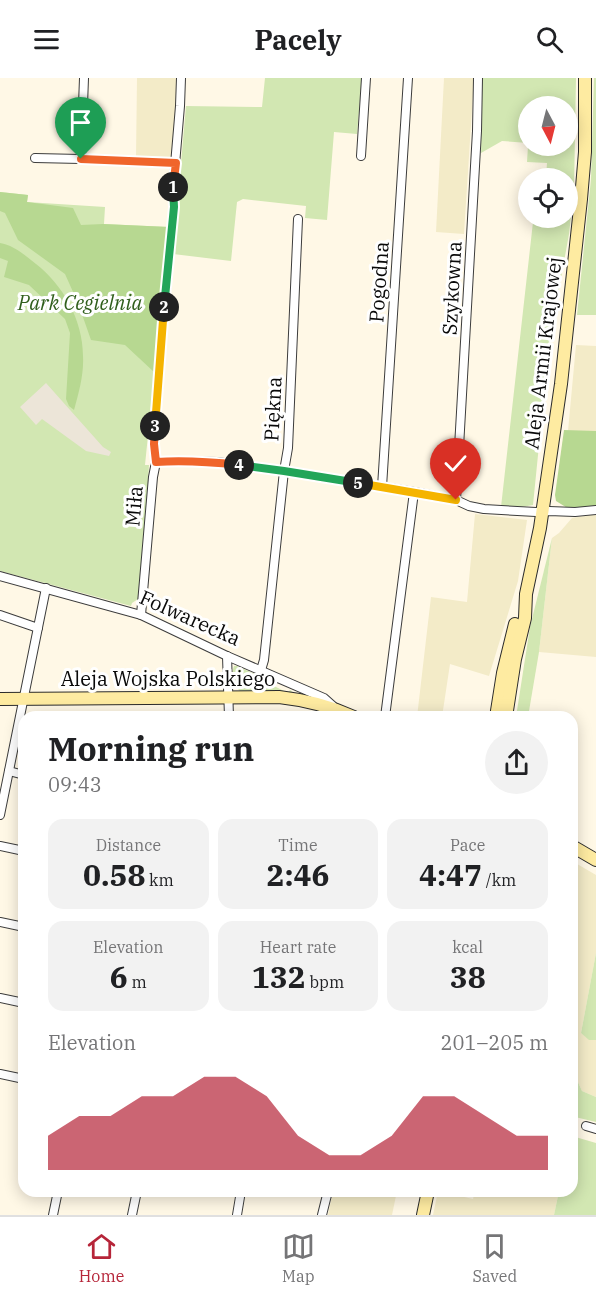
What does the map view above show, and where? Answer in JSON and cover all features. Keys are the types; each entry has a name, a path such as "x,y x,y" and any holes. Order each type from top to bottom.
{"main road":[{"name":"Aleja Armii Krajowej","path":"507,711 515,659 525,618 526,594 542,512 561,384 585,152 585,78"},
{"name":"Aleja Armii Krajowej","path":"497,711 508,651 526,594"},
{"name":"Aleja Wojska Polskiego","path":"0,699 279,697 299,699 335,708"},
{"name":"Folwarecka","path":"335,708 341,711"},
{"path":"578,850 596,860"},
{"path":"423,1215 427,1197"}],"street":[{"path":"81,159 84,78"},
{"name":"Miła","path":"141,615 156,462 154,444 174,207 173,188 181,78"},
{"path":"361,156 366,78"},
{"name":"Pogodna","path":"382,487 408,78"},
{"name":"Szykowna","path":"456,500 478,78"},
{"path":"35,158 176,163"},
{"name":"Piękna","path":"261,670 288,448 298,219"},
{"path":"156,462 217,462 284,471 414,492 456,500 484,509 536,512 596,510"},
{"path":"386,711 414,492"},
{"name":"Folwarecka","path":"0,576 141,615 324,698 335,708"},
{"path":"21,711 46,588"},
{"path":"0,615 38,628"},
{"path":"228,656 229,711"},
{"path":"299,699 311,692"},
{"path":"0,815 18,727"},
{"path":"9,771 18,773"},
{"path":"0,846 18,850"},
{"path":"0,922 18,926"},
{"path":"0,998 18,1002"},
{"path":"1,1077 18,1078"},
{"path":"586,1126 596,1129"},
{"path":"53,1215 57,1197"},
{"path":"132,1215 136,1197"},
{"path":"237,1215 240,1197"},
{"path":"322,1215 326,1197"}],"shaded area":[{"path":"137,78 178,78 174,155 169,158 136,157"},
{"path":"444,78 474,78 464,234 436,232"},
{"path":"576,345 596,346 596,431 568,431"},
{"path":"46,383 103,447 111,452 109,456 86,451 42,419 36,425 20,407"},
{"path":"475,514 527,520 518,581 489,676 450,664 443,711 418,711 431,597 467,602"},
{"path":"596,514 596,657 539,652 552,538 572,518"},
{"path":"578,864 596,875 596,953 581,1033 589,1039 596,1040 596,1097 582,1091 578,1082"},
{"path":"332,1197 396,1197 392,1215 328,1215"},
{"path":"437,1197 473,1199 474,1197 558,1197 554,1215 433,1215"}],"green space":[{"path":"265,78 362,78 357,134 334,132 327,220 305,218 306,206 243,199 237,202 231,261 173,254 186,106 262,107"},
{"path":"482,78 576,78 576,96 518,96 518,142 502,141 481,153"},
{"path":"594,78 596,78 596,315 577,315 591,179"},
{"path":"527,156 575,156 574,168 547,168 547,163 527,162"},
{"name":"Park Cegielnia","path":"0,192 28,195 27,202 105,207 104,224 169,227 145,465 149,465 141,595 131,606 0,571"},
{"path":"0,192 28,195 27,202 73,208 81,225 169,227 154,372 125,345 91,340 65,274 18,240 5,213 0,211"},
{"path":"532,228 570,228 549,345 533,505 501,507"},
{"path":"0,243 19,251 46,273 70,304 79,329 83,363 74,410 66,399 70,333 65,319 29,285 4,277 8,261 0,258"},
{"path":"564,430 596,431 596,506 569,509 556,501"},
{"path":"552,538 539,652 529,711 517,711 530,627"},
{"path":"234,666 273,682 272,685 288,693 290,690 297,695 241,692 233,680"},
{"path":"596,953 596,1040 589,1040 581,1033"},
{"path":"578,1082 582,1091 596,1097 596,1122 578,1118"},
{"path":"578,1138 596,1143 596,1215 554,1215 558,1197 578,1197"}],"route":[{"path":"81,159 176,163 154,444 156,462 217,462 456,500"}]}
